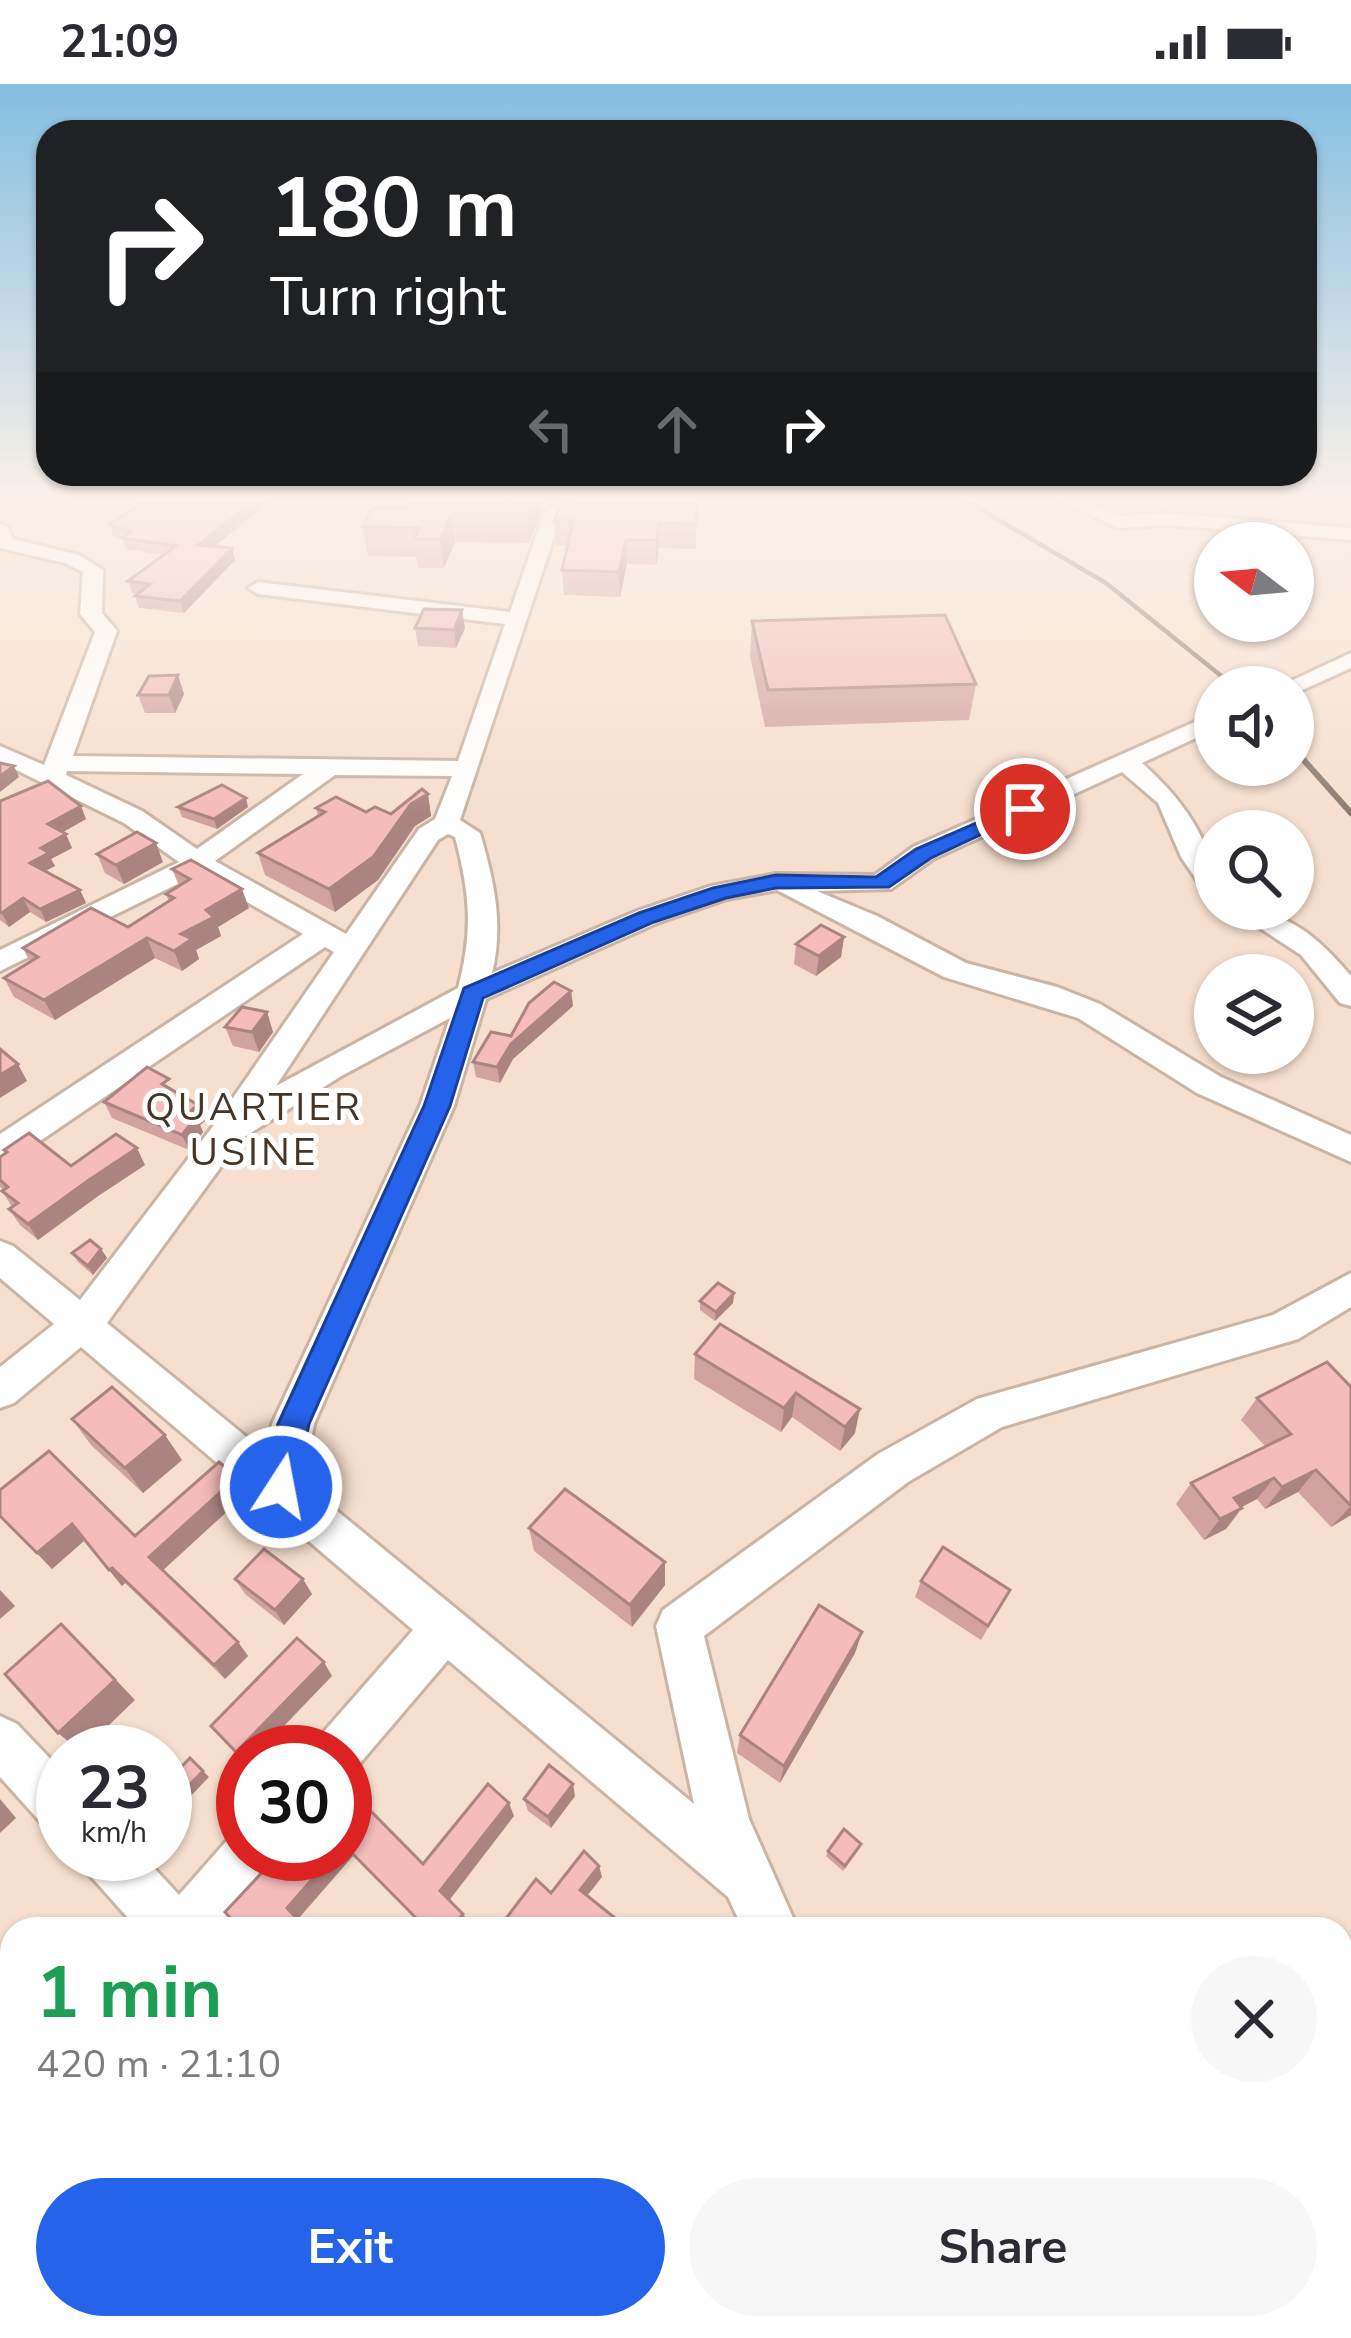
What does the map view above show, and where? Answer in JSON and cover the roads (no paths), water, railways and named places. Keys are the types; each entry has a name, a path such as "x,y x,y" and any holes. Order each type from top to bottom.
{"street":[{"path":"55,770 106,631 91,614 91,604"},
{"path":"393,604 517,619"},
{"path":"0,1391 84,1322 229,1130 338,941 428,835 446,823 522,604"},
{"path":"1314,676 1351,660"},
{"path":"229,1130 332,1067 472,993 646,917 721,892 776,882 881,883 923,853 1194,730"},
{"path":"0,753 55,770 197,862 338,941"},
{"path":"1125,761 1169,800 1194,853"},
{"path":"3,956 197,862 329,767"},
{"path":"55,770 468,769"},
{"path":"281,1487 293,1424 437,1106 485,941 481,884 467,833 446,823"},
{"path":"776,882 867,922 955,970 1089,1011 1209,1085 1351,1149"},
{"path":"1281,930 1311,948 1351,996"},
{"path":"0,1151 338,941"},
{"path":"0,1256 741,1876"},
{"path":"764,1917 741,1876 704,1764 679,1626 893,1468 991,1412 1284,1328 1351,1288"},
{"path":"361,1725 443,1631"},
{"path":"0,1742 36,1780"},
{"path":"130,1881 163,1917"},
{"path":"194,1917 226,1881"}],"railway":[{"path":"1132,604 1209,666"},
{"path":"1314,772 1351,813"}],"district":[{"name":"QUARTIER USINE","path":"254,1130"}]}
